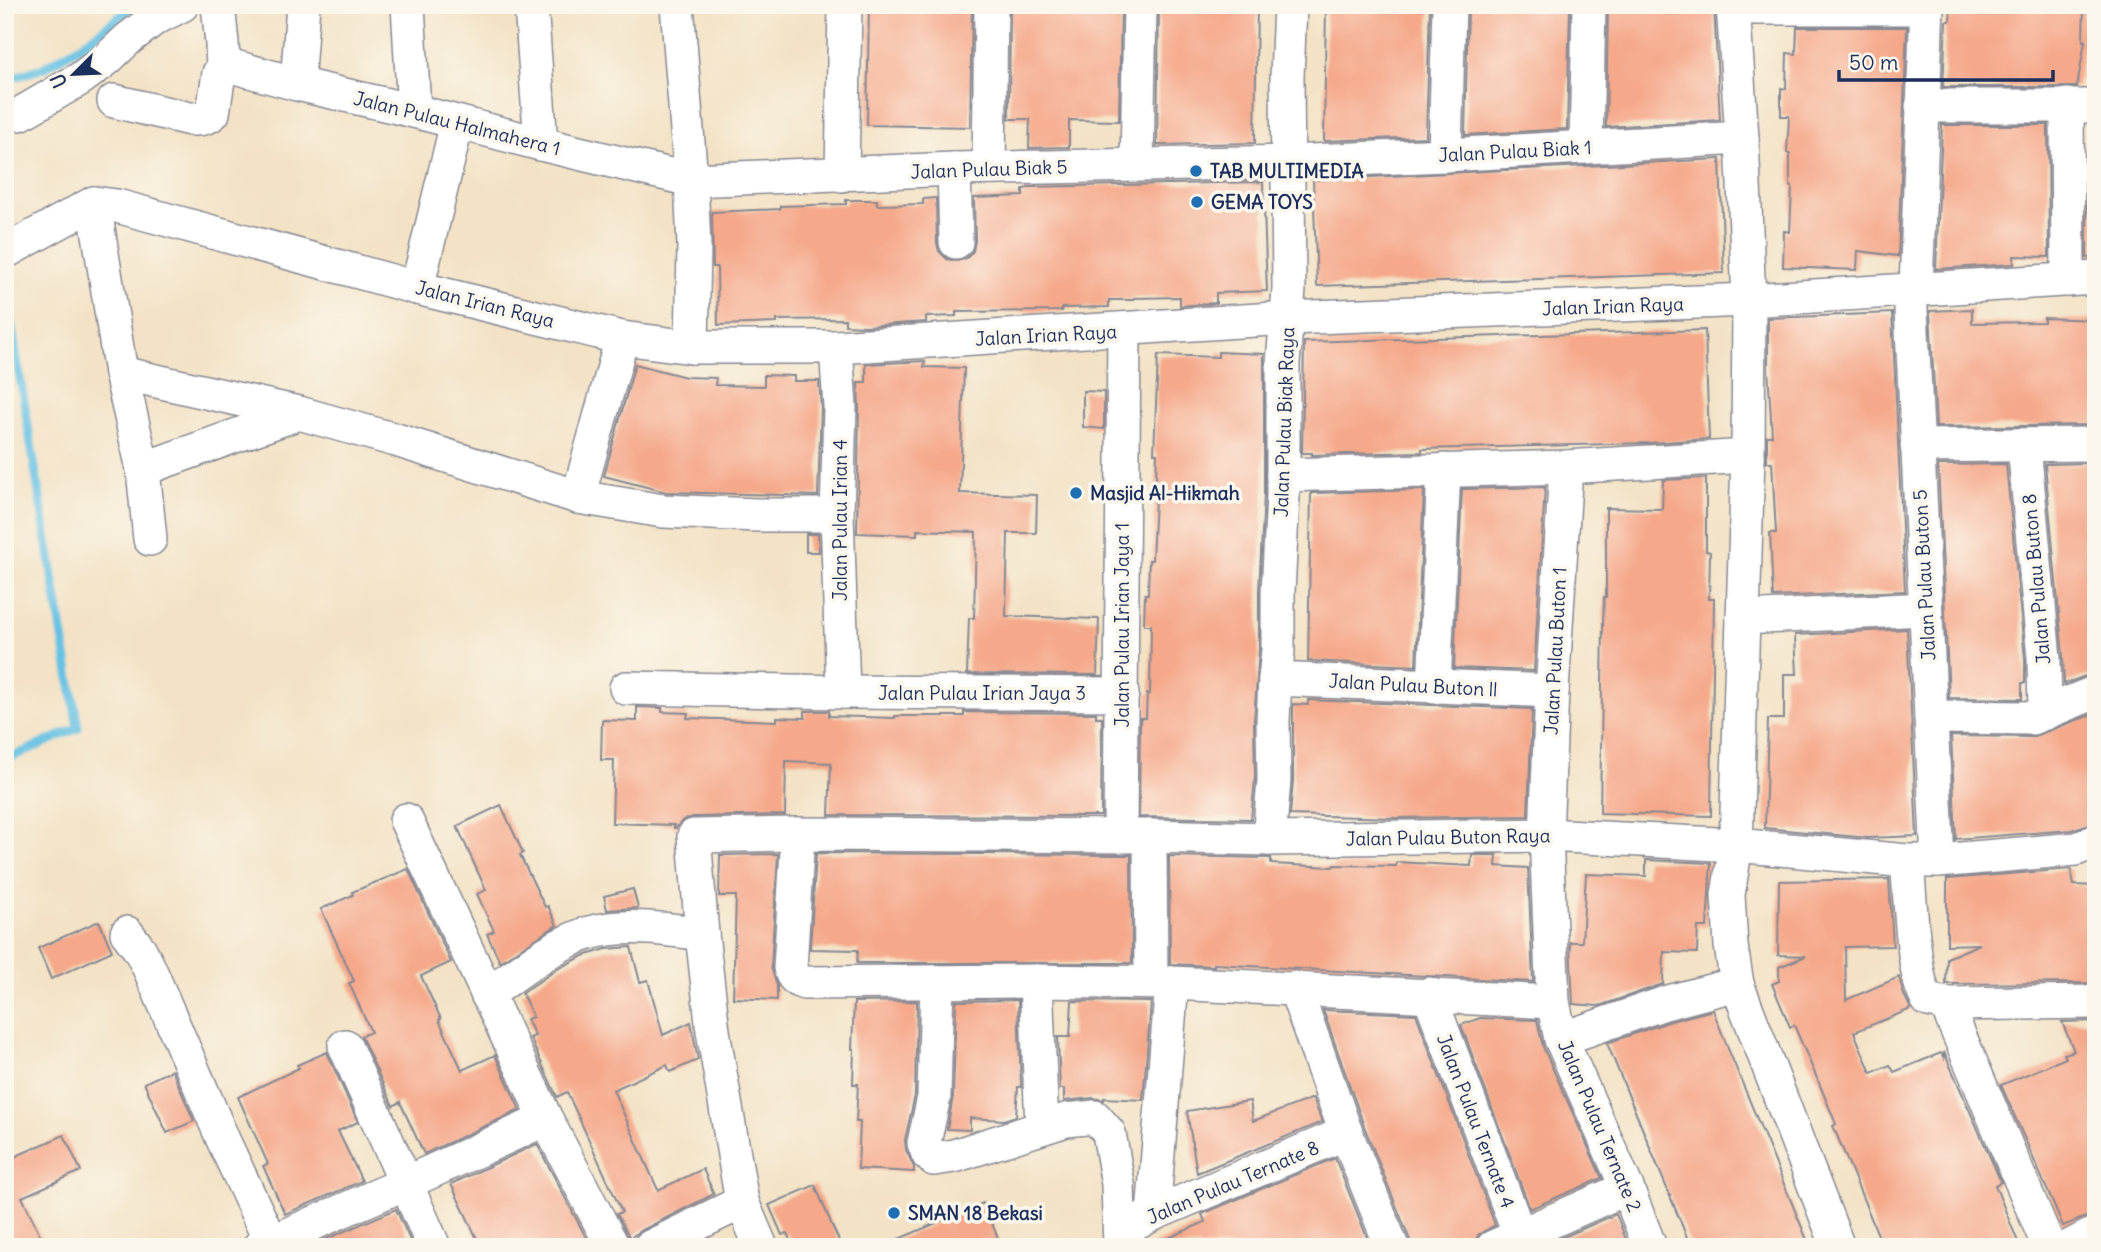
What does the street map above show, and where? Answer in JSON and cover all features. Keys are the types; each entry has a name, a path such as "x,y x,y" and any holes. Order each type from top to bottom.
{"street":[{"path":"20,114 80,79 154,19 182,5"},
{"path":"114,102 190,119 200,120 213,113 219,73 223,68 218,5"},
{"path":"297,84 303,5"},
{"path":"408,5 414,111"},
{"path":"531,5 541,144"},
{"path":"842,175 845,5"},
{"path":"989,169 991,5"},
{"path":"1137,165 1140,5"},
{"name":"Jalan Pulau Biak Raya","path":"1269,839 1274,782 1273,721 1278,650 1283,475 1282,373 1289,289 1287,162 1290,5"},
{"path":"1445,155 1449,5"},
{"path":"1586,147 1589,5"},
{"path":"1838,1247 1737,984 1731,946 1728,895 1736,845 1748,456 1749,300 1733,6 1927,7"},
{"name":"Jalan Pulau Buton 5","path":"1927,7 1913,289 1917,446 1931,717 1923,861 1914,947 1921,989 1928,1000 1946,1004"},
{"path":"685,11 694,246 692,348"},
{"name":"Jalan Pulau Halmahera 1","path":"223,68 235,67 691,180"},
{"path":"1922,106 2082,106 2082,279"},
{"path":"417,288 457,123"},
{"name":"Jalan Pulau Biak 1","path":"1287,162 1742,138"},
{"name":"Jalan Pulau Biak 5","path":"691,180 954,169 1287,162"},
{"path":"954,169 956,242"},
{"path":"15,248 94,203 121,373 143,469 150,539"},
{"name":"Jalan Irian Raya","path":"94,203 117,206 417,288 622,338 692,348 836,347 1287,318 1749,300 2082,279"},
{"name":"Jalan Pulau Irian Jaya 1","path":"1124,330 1122,694 1135,836 1161,982 1153,1214"},
{"path":"578,497 622,338"},
{"name":"Jalan Pulau Irian 4","path":"836,347 840,407 837,514 843,692"},
{"path":"121,373 299,413 396,440 578,497 663,511 837,514"},
{"path":"143,469 299,413"},
{"path":"1917,446 2096,444"},
{"name":"Jalan Pulau Buton 8","path":"2024,446 2044,658 2045,713"},
{"path":"1283,475 1566,467 1748,456"},
{"name":"Jalan Pulau Buton 1","path":"1546,835 1566,467"},
{"path":"1434,687 1444,470"},
{"path":"1743,618 1925,609"},
{"name":"Jalan Pulau Buton ll","path":"1275,679 1552,691"},
{"name":"Jalan Pulau Irian Jaya 3","path":"626,688 1122,694"},
{"path":"1931,717 2032,718 2096,692"},
{"path":"405,820 546,1119 613,1247"},
{"path":"798,834 790,968 797,981 804,984 1161,982 1553,1002"},
{"name":"Jalan Pulau Buton Raya","path":"702,934 694,836 798,834 1269,839 1546,835 1736,845 1923,861 2076,849 2096,841"},
{"name":"Jalan Pulau Ternate 2","path":"1546,835 1553,1002 1562,1039 1650,1247"},
{"path":"487,994 561,945 590,933 636,927 702,934 713,1031 742,1202 761,1247"},
{"path":"127,933 150,970 267,1245 546,1119"},
{"path":"1036,981 1042,1127"},
{"path":"937,982 934,1097 924,1143 928,1154 934,1159 954,1156 1066,1120 1095,1117 1109,1133 1118,1184 1120,1239"},
{"path":"1562,1039 1665,1003 1737,984"},
{"path":"1295,988 1346,1133 1392,1247"},
{"name":"Jalan Pulau Ternate 4","path":"1429,995 1512,1243"},
{"path":"2049,1247 1946,1004 2096,1002"},
{"path":"345,1046 434,1247"},
{"name":"Jalan Pulau Ternate 8","path":"1120,1239 1153,1214 1346,1133"},
{"path":"1512,1243 1627,1188"},
{"path":"650,1247 742,1202"},
{"path":"2070,1247 2096,1233"}],"building":[{"path":"869,5 972,5 970,127 867,125"},
{"path":"1010,5 1121,5 1119,121 1069,120 1069,147 1029,148 1030,119 1009,119"},
{"path":"1159,5 1257,5 1255,143 1157,145"},
{"path":"1326,5 1430,5 1426,137 1324,141"},
{"path":"1468,5 1570,5 1567,129 1465,135"},
{"path":"1608,5 1714,5 1720,120 1606,127"},
{"path":"1951,5 2084,5 2085,41 2077,87 1943,87 1946,21 1950,21"},
{"path":"1797,27 1907,27 1898,256 1858,251 1857,270 1783,267 1784,231 1790,232 1792,186 1790,153 1787,153 1789,116 1781,116 1781,88 1786,89 1787,53 1796,54"},
{"path":"1942,125 2048,125 2049,257 2014,256 2014,264 1936,269"},
{"path":"1720,159 1724,273 1317,286 1313,180"},
{"path":"1263,182 1267,291 1216,293 1216,303 1180,306 1180,297 1134,298 1109,300 1109,307 1062,308 1062,311 956,312 956,316 926,317 926,322 867,326 845,325 845,319 777,320 777,323 718,325 712,212 846,204 846,200 877,200 877,205 923,204 923,199 936,198 939,251 947,259 957,261 967,258 973,251 974,198 1023,196 1023,189 1029,187"},
{"path":"2087,193 2096,193 2096,258 2087,258"},
{"path":"1972,309 1972,323 2044,322 2044,318 2096,320 2096,425 1936,427 1930,311"},
{"path":"1892,313 1905,591 1773,597 1770,533 1776,533 1772,462 1767,462 1767,436 1772,436 1768,318"},
{"path":"1705,330 1709,439 1422,449 1422,452 1302,453 1304,342"},
{"path":"1218,352 1264,354 1264,494 1254,720 1255,780 1251,819 1139,817 1140,718 1146,718 1147,694 1150,694 1151,625 1144,625 1149,560 1152,560 1158,355 1218,357"},
{"path":"925,361 924,367 964,368 960,493 1037,495 1036,533 1008,533 1006,616 1099,619 1097,675 967,674 969,618 974,618 976,532 917,530 917,535 857,533 858,382 866,382 866,364"},
{"path":"635,364 686,377 716,378 715,385 764,386 764,375 794,376 794,381 819,381 821,407 818,496 666,492 604,476"},
{"path":"1083,391 1104,392 1104,429 1083,427"},
{"path":"2091,463 2092,569 2096,569 2096,649 2091,648 2091,674 2064,684 2045,464"},
{"path":"2006,464 2025,659 2022,699 1949,698 1938,465"},
{"path":"1706,478 1706,551 1710,552 1709,599 1714,599 1711,816 1600,813 1606,508 1662,509 1663,480"},
{"path":"1545,487 1534,671 1454,668 1462,489"},
{"path":"1424,490 1416,666 1308,661 1311,493"},
{"path":"806,534 818,534 819,552 806,552"},
{"path":"1907,629 1917,836 1868,838 1765,828 1768,719 1784,719 1784,674 1797,674 1795,635"},
{"path":"1308,700 1532,709 1528,816 1397,818 1290,815 1293,704 1308,705"},
{"path":"637,707 688,713 687,718 777,721 777,717 805,718 805,711 829,711 829,716 895,718 964,716 964,712 1096,713 1096,717 1102,717 1101,816 829,815 831,763 786,761 785,815 694,817 683,820 676,828 674,825 612,823 614,760 601,760 602,720 637,721"},
{"path":"2096,713 2096,822 2071,830 1956,839 1951,736 2032,737"},
{"path":"501,805 523,853 520,855 545,907 548,906 557,925 500,962 487,934 494,931 477,894 486,890 457,826"},
{"path":"816,853 1131,855 1132,963 857,963 858,950 810,949"},
{"path":"778,854 771,967 777,986 777,1000 733,998 736,896 719,896 720,855"},
{"path":"1472,855 1497,855 1496,866 1528,868 1533,982 1214,964 1170,964 1169,856 1271,858 1271,864 1333,867 1396,866 1397,862 1471,866"},
{"path":"1646,860 1711,863 1707,927 1698,927 1697,953 1664,952 1663,984 1599,1006 1573,1004 1570,942 1582,942 1586,874 1646,876"},
{"path":"408,869 451,962 421,976 462,1070 495,1055 520,1110 424,1154 400,1102 393,1106 361,1036 371,1032 349,983 354,981 321,909 353,895 352,892"},
{"path":"2071,869 2074,885 2096,886 2096,983 1946,984 1947,958 1980,944 1947,945 1947,879"},
{"path":"1889,879 1893,946 1845,947 1846,1000 1899,977 1911,1009 1854,1032 1871,1073 1890,1065 1894,1072 1941,1053 1944,1058 1944,1052 2001,1182 1995,1185 2020,1247 1883,1247 1833,1126 1836,1124 1819,1083 1794,1025 1790,1027 1772,984 1779,981 1779,967 1806,956 1778,955 1779,881"},
{"path":"633,889 638,908 607,910 604,896"},
{"path":"99,921 112,951 51,979 38,948"},
{"path":"631,947 640,982 648,980 663,1035 691,1022 698,1060 670,1072 667,1065 613,1090 658,1190 703,1169 714,1194 630,1238 617,1214 622,1212 567,1092 557,1097 530,1038 535,1036 527,1019 533,1017 522,993 559,968 583,956 606,949"},
{"path":"1018,1000 1021,1087 1018,1087 1016,1116 1004,1120 970,1118 970,1130 947,1129 953,1097 956,1001"},
{"path":"917,1001 915,1095 905,1140 914,1172 858,1169 860,1122 856,1122 858,1084 853,1084 852,1049 854,1002"},
{"path":"1072,1001 1151,1002 1143,1100 1093,1098 1064,1101 1064,1089 1060,1089 1058,1037 1070,1037"},
{"path":"1323,1010 1416,1014 1495,1225 1478,1235 1474,1247 1411,1247"},
{"path":"1713,1010 1810,1247 1691,1247 1607,1043"},
{"path":"1480,1018 1537,1020 1543,1047 1602,1178 1530,1209 1461,1025"},
{"path":"2096,1021 2096,1213 2063,1226 2001,1085 2066,1058 2064,1054 2074,1051 2062,1022"},
{"path":"327,1052 358,1122 338,1131 362,1181 285,1214 263,1166 268,1164 238,1097"},
{"path":"172,1070 194,1121 167,1133 144,1083"},
{"path":"1313,1098 1322,1122 1197,1173 1187,1111 1250,1101 1253,1121"},
{"path":"64,1135 81,1171 22,1197 46,1247 5,1247 5,1161"},
{"path":"537,1144 591,1247 481,1247 451,1184"},
{"path":"1335,1158 1371,1247 1148,1247 1205,1222 1202,1214"},
{"path":"815,1185 842,1247 793,1247 787,1233 782,1235 769,1205"},
{"path":"983,1203 1002,1247 880,1247"},
{"path":"396,1209 413,1247 308,1247"},
{"path":"1616,1214 1629,1247 1543,1247 1543,1246"}],"waterway":[{"path":"5,80 43,68 79,47 135,5"},
{"path":"5,287 78,728 5,760"}],"place":[{"name":"TAB MULTIMEDIA","path":"1196,171"},
{"name":"GEMA TOYS","path":"1197,202"},
{"name":"Masjid Al-Hikmah","path":"1076,493"},
{"name":"SMAN 18 Bekasi","path":"894,1213"}]}
